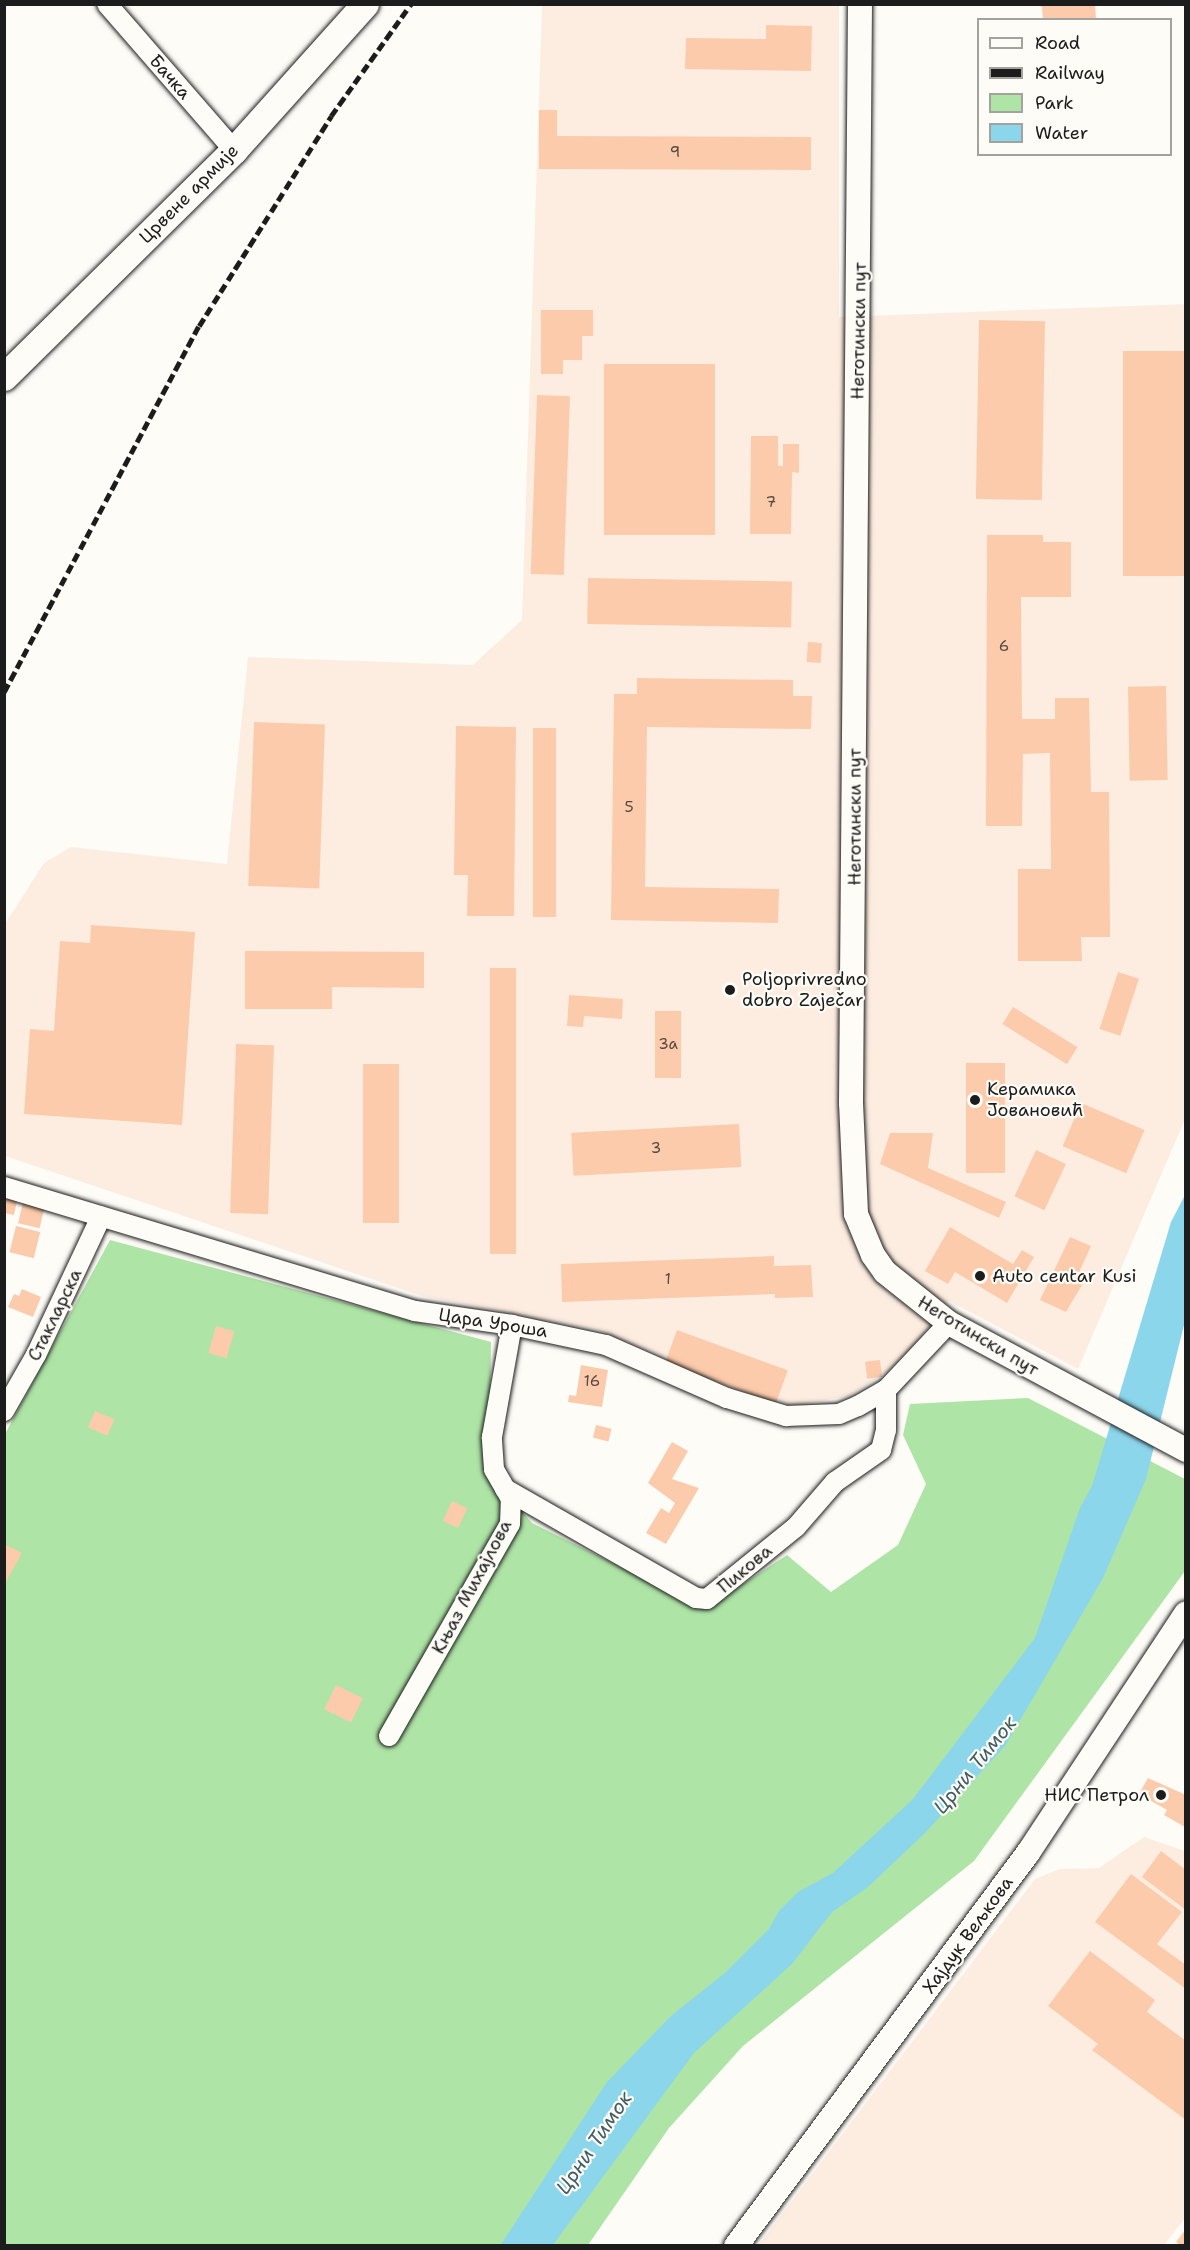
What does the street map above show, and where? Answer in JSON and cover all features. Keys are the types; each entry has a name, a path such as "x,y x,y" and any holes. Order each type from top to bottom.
{"main road":[{"name":"Црвене армије","path":"4,377 234,150 365,4"}],"street":[{"name":"Бачка","path":"107,4 234,150"},
{"name":"Неготински пут","path":"860,4 851,1103 854,1193 863,1233 885,1272 949,1323 1036,1372 1185,1450"},
{"name":"Цара Уроша","path":"4,1186 415,1311 512,1325 606,1345 726,1398 786,1416 839,1414 886,1390 949,1323"},
{"name":"Стакларска","path":"4,1411 36,1355 101,1217"},
{"name":"Књаз Михајлова","path":"389,1736 510,1524 512,1510 505,1489 494,1469 492,1437 512,1325"},
{"name":"Пикова","path":"505,1489 696,1598 708,1599 796,1527 834,1482 881,1450 885,1442 886,1390"},
{"name":"Хајдук Вељкова","path":"736,2246 1028,1853 1174,1651 1185,1613"}],"shaded area":[{"path":"542,5 839,5 839,317 1185,304 1185,1119 1078,1369 949,1301 899,1364 849,1396 792,1406 597,1330 422,1296 5,1156 5,924 44,863 71,847 227,864 248,657 473,665 522,620"},
{"path":"1144,1837 1185,1851 1185,2218 1164,2245 758,2246 1035,1879 1060,1869 1099,1868"}],"green space":[{"path":"110,1240 491,1342 489,1476 532,1523 705,1609 787,1555 831,1592 898,1545 926,1484 903,1435 910,1404 1028,1398 1185,1479 1185,1571 974,1861 743,2046 669,2128 588,2245 5,2246 5,1434"}],"water":[{"name":"Црни Тимок","path":"1185,1195 1185,1321 1146,1479 1103,1578 1005,1746 925,1833 868,1887 832,1912 792,1964 694,2053 553,2245 500,2246 607,2082 672,2015 725,1973 769,1929 779,1911 798,1892 833,1873 913,1799 1035,1638 1080,1508 1092,1486 1171,1222"}],"building":[{"path":"1038,4 1095,4 1096,18 1043,18 1042,7"},
{"path":"766,25 812,26 811,71 685,69 686,38 766,39"},
{"path":"539,110 557,110 557,136 811,137 811,170 539,169"},
{"path":"541,310 593,310 593,336 582,336 582,360 563,360 563,374 541,374"},
{"path":"979,320 1045,321 1042,500 976,499"},
{"path":"1123,351 1186,351 1186,576 1123,576"},
{"path":"604,364 715,364 715,535 604,535"},
{"path":"537,395 570,396 564,575 531,574"},
{"path":"751,436 778,436 778,466 783,466 783,444 799,444 799,473 792,472 791,534 750,534"},
{"path":"987,535 1043,535 1043,542 1071,542 1071,597 1021,597 1022,719 1055,719 1055,698 1089,698 1091,792 1109,792 1110,937 1081,937 1082,961 1018,961 1018,869 1051,869 1050,753 1023,754 1022,826 986,826"},
{"path":"588,578 792,582 791,628 587,624"},
{"path":"808,642 822,643 821,663 807,662"},
{"path":"637,678 793,680 793,696 812,696 811,729 647,727 645,887 779,889 778,923 611,920 614,694 637,694"},
{"path":"1166,686 1168,780 1130,781 1128,687"},
{"path":"254,722 325,724 319,888 248,886"},
{"path":"456,726 516,727 514,916 467,916 468,875 454,875"},
{"path":"533,728 556,728 556,917 533,917"},
{"path":"91,925 195,932 182,1125 24,1114 30,1029 54,1031 60,941 90,943"},
{"path":"245,951 424,952 424,988 332,987 332,1009 245,1009"},
{"path":"490,968 516,968 516,1254 490,1254"},
{"path":"1118,972 1139,979 1120,1036 1099,1029"},
{"path":"569,995 623,999 622,1019 584,1016 583,1027 567,1026"},
{"path":"1013,1007 1077,1047 1067,1064 1002,1024"},
{"path":"655,1011 681,1011 681,1078 655,1078"},
{"path":"236,1044 274,1045 268,1214 230,1213"},
{"path":"966,1063 1005,1063 1005,1173 966,1173"},
{"path":"363,1064 399,1064 399,1223 363,1223"},
{"path":"1081,1103 1145,1130 1126,1173 1063,1146"},
{"path":"739,1124 741,1167 573,1176 571,1133"},
{"path":"890,1133 933,1133 928,1168 1006,1202 999,1218 880,1164"},
{"path":"1036,1150 1066,1164 1044,1210 1014,1196"},
{"path":"4,1193 18,1196 14,1215 4,1213"},
{"path":"24,1198 45,1203 40,1228 18,1223"},
{"path":"16,1226 40,1232 34,1258 9,1252"},
{"path":"950,1227 1013,1264 1022,1250 1034,1257 1007,1303 955,1272 948,1284 925,1271"},
{"path":"1070,1237 1091,1246 1077,1277 1085,1280 1066,1312 1040,1300"},
{"path":"774,1256 774,1266 811,1265 813,1297 775,1298 775,1294 562,1302 561,1264"},
{"path":"22,1289 41,1297 33,1317 8,1307 14,1294 19,1296"},
{"path":"216,1326 234,1331 227,1358 208,1353"},
{"path":"677,1330 788,1370 776,1403 665,1363"},
{"path":"880,1360 882,1377 867,1379 865,1362"},
{"path":"581,1365 608,1370 602,1407 568,1402 569,1395 576,1396"},
{"path":"95,1411 114,1419 107,1436 88,1428"},
{"path":"596,1425 612,1429 608,1441 593,1438"},
{"path":"672,1442 688,1451 672,1479 699,1488 666,1544 646,1533 661,1508 669,1513 675,1503 648,1483"},
{"path":"452,1501 467,1508 458,1528 443,1521"},
{"path":"4,1544 22,1553 4,1585"},
{"path":"336,1685 363,1698 351,1722 324,1709"},
{"path":"1148,1778 1186,1795 1185,1827 1164,1815 1167,1810 1139,1794"},
{"path":"1161,1851 1186,1870 1186,1910 1142,1877"},
{"path":"1131,1874 1182,1912 1157,1944 1186,1965 1186,1989 1095,1922"},
{"path":"1090,1951 1155,2000 1147,2012 1186,2041 1186,2120 1092,2050 1098,2044 1048,2006"},
{"path":"1186,2229 1186,2246 1181,2246 1176,2242"}],"railway":[{"path":"4,692 199,326 331,116 411,4"}],"place":[{"name":"Poljoprivredno dobro Zaječar","path":"730,990"},
{"name":"Керамика Јовановић","path":"975,1100"},
{"name":"Auto centar Kusi","path":"980,1276"},
{"name":"НИС Петрол","path":"1161,1795"}]}
